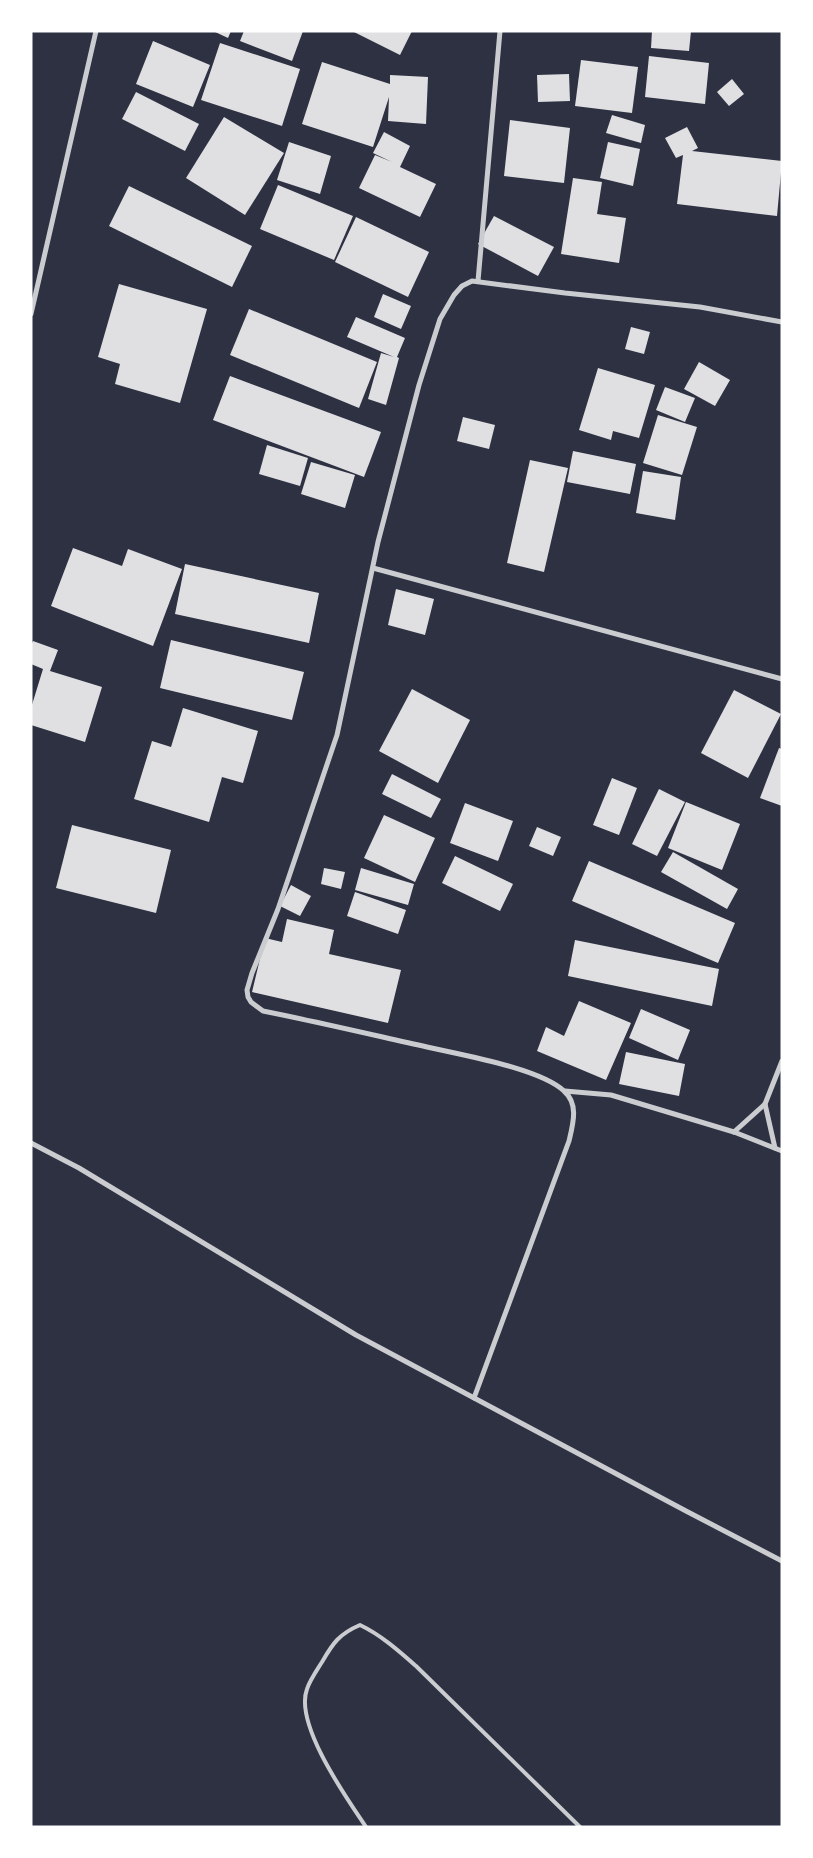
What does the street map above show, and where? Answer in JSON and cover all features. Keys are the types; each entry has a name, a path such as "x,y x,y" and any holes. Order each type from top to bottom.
{"street":[{"path":"31,314 96,31"},
{"path":"478,281 500,31"},
{"path":"474,1398 569,1141 574,1120 573,1105 565,1092 545,1078 488,1061 264,1011 251,1002 247,990 278,909 337,735 373,568 419,385 440,319 454,295 462,286 472,281 700,307 782,322"},
{"path":"373,568 782,679"},
{"path":"734,1132 765,1104 782,1061"},
{"path":"565,1092 611,1095 734,1132 782,1151"},
{"path":"765,1104 775,1148"},
{"path":"31,1143 79,1168 356,1335 782,1561"}],"lane":[{"path":"366,1827 321,1755 304,1713 306,1689 331,1647 345,1632 360,1626 370,1630 387,1642 416,1666 580,1827"}],"building":[{"path":"213,31 231,31 228,38"},
{"path":"244,31 303,31 292,61 240,41"},
{"path":"352,31 412,31 400,55"},
{"path":"652,31 691,31 689,51 651,48"},
{"path":"153,41 210,65 193,107 136,84"},
{"path":"220,43 300,69 282,126 201,100"},
{"path":"649,56 709,63 705,104 645,97"},
{"path":"581,60 638,67 632,113 575,106"},
{"path":"322,62 390,84 390,75 428,77 426,124 388,121 389,97 373,147 302,124"},
{"path":"569,74 570,101 538,102 537,75"},
{"path":"732,79 744,94 729,106 717,92"},
{"path":"136,92 199,124 185,151 122,119"},
{"path":"612,115 645,125 641,143 606,133"},
{"path":"224,117 284,153 245,215 186,178"},
{"path":"510,120 570,128 564,183 504,176"},
{"path":"687,127 698,148 692,151 782,161 777,216 677,204 683,155 676,158 665,138"},
{"path":"384,132 410,146 400,167 436,184 420,217 359,188 375,155 392,162 373,153"},
{"path":"289,142 331,156 320,194 277,180"},
{"path":"608,142 640,149 633,186 600,178"},
{"path":"573,178 602,182 597,214 626,218 619,263 561,254"},
{"path":"278,185 353,216 334,260 260,229"},
{"path":"129,186 252,246 232,287 109,226"},
{"path":"494,216 554,247 538,276 478,244"},
{"path":"356,217 429,252 408,297 335,262"},
{"path":"119,284 207,309 180,403 115,384 120,364 98,357"},
{"path":"383,294 411,306 401,329 374,317"},
{"path":"249,309 377,362 359,408 230,355"},
{"path":"356,317 405,338 397,357 399,358 386,405 368,399 381,353 394,357 347,337"},
{"path":"631,327 650,332 644,354 625,349"},
{"path":"699,362 730,380 715,406 684,389"},
{"path":"598,368 655,385 639,438 613,431 611,440 579,430"},
{"path":"230,376 381,432 364,477 213,420"},
{"path":"665,387 695,398 685,422 656,410"},
{"path":"658,415 697,427 682,475 643,463"},
{"path":"463,417 495,425 489,449 457,441"},
{"path":"267,445 308,458 300,486 259,474"},
{"path":"573,451 636,464 630,494 567,482"},
{"path":"530,460 568,468 544,572 507,563"},
{"path":"311,462 355,475 345,508 301,494"},
{"path":"643,471 681,477 675,520 636,513"},
{"path":"73,548 122,566 128,549 182,569 153,646 51,606"},
{"path":"185,564 319,593 309,643 175,614"},
{"path":"396,589 434,599 425,635 388,625"},
{"path":"171,640 304,672 292,720 160,688"},
{"path":"33,641 58,650 50,671 102,687 85,742 31,725 31,708 43,669 31,664 31,645"},
{"path":"412,689 470,720 438,783 379,751"},
{"path":"734,690 781,714 748,778 701,753"},
{"path":"183,708 258,731 243,783 222,777 209,822 134,799 152,741 171,747"},
{"path":"779,748 782,749 782,806 760,798"},
{"path":"392,774 441,799 431,818 382,794"},
{"path":"612,778 637,788 619,835 593,825"},
{"path":"659,789 685,802 657,856 632,844"},
{"path":"686,802 740,824 722,870 668,848"},
{"path":"465,803 513,821 498,861 450,843"},
{"path":"384,815 435,838 415,882 364,858"},
{"path":"72,825 171,850 156,913 56,888"},
{"path":"537,827 561,837 553,856 529,846"},
{"path":"673,852 738,889 727,909 661,872"},
{"path":"455,856 513,884 500,911 442,883"},
{"path":"589,861 735,923 718,963 572,901"},
{"path":"324,868 345,872 341,889 321,884"},
{"path":"361,868 414,884 408,905 355,890"},
{"path":"291,885 311,896 300,916 280,906"},
{"path":"355,892 406,910 398,934 347,916"},
{"path":"287,919 334,930 329,954 401,970 388,1023 252,992 265,938 282,942"},
{"path":"575,940 719,969 712,1006 568,976"},
{"path":"579,1001 631,1023 606,1080 537,1051 546,1027 564,1036"},
{"path":"641,1009 690,1030 678,1060 629,1038"},
{"path":"626,1052 685,1064 679,1096 619,1084"}]}
